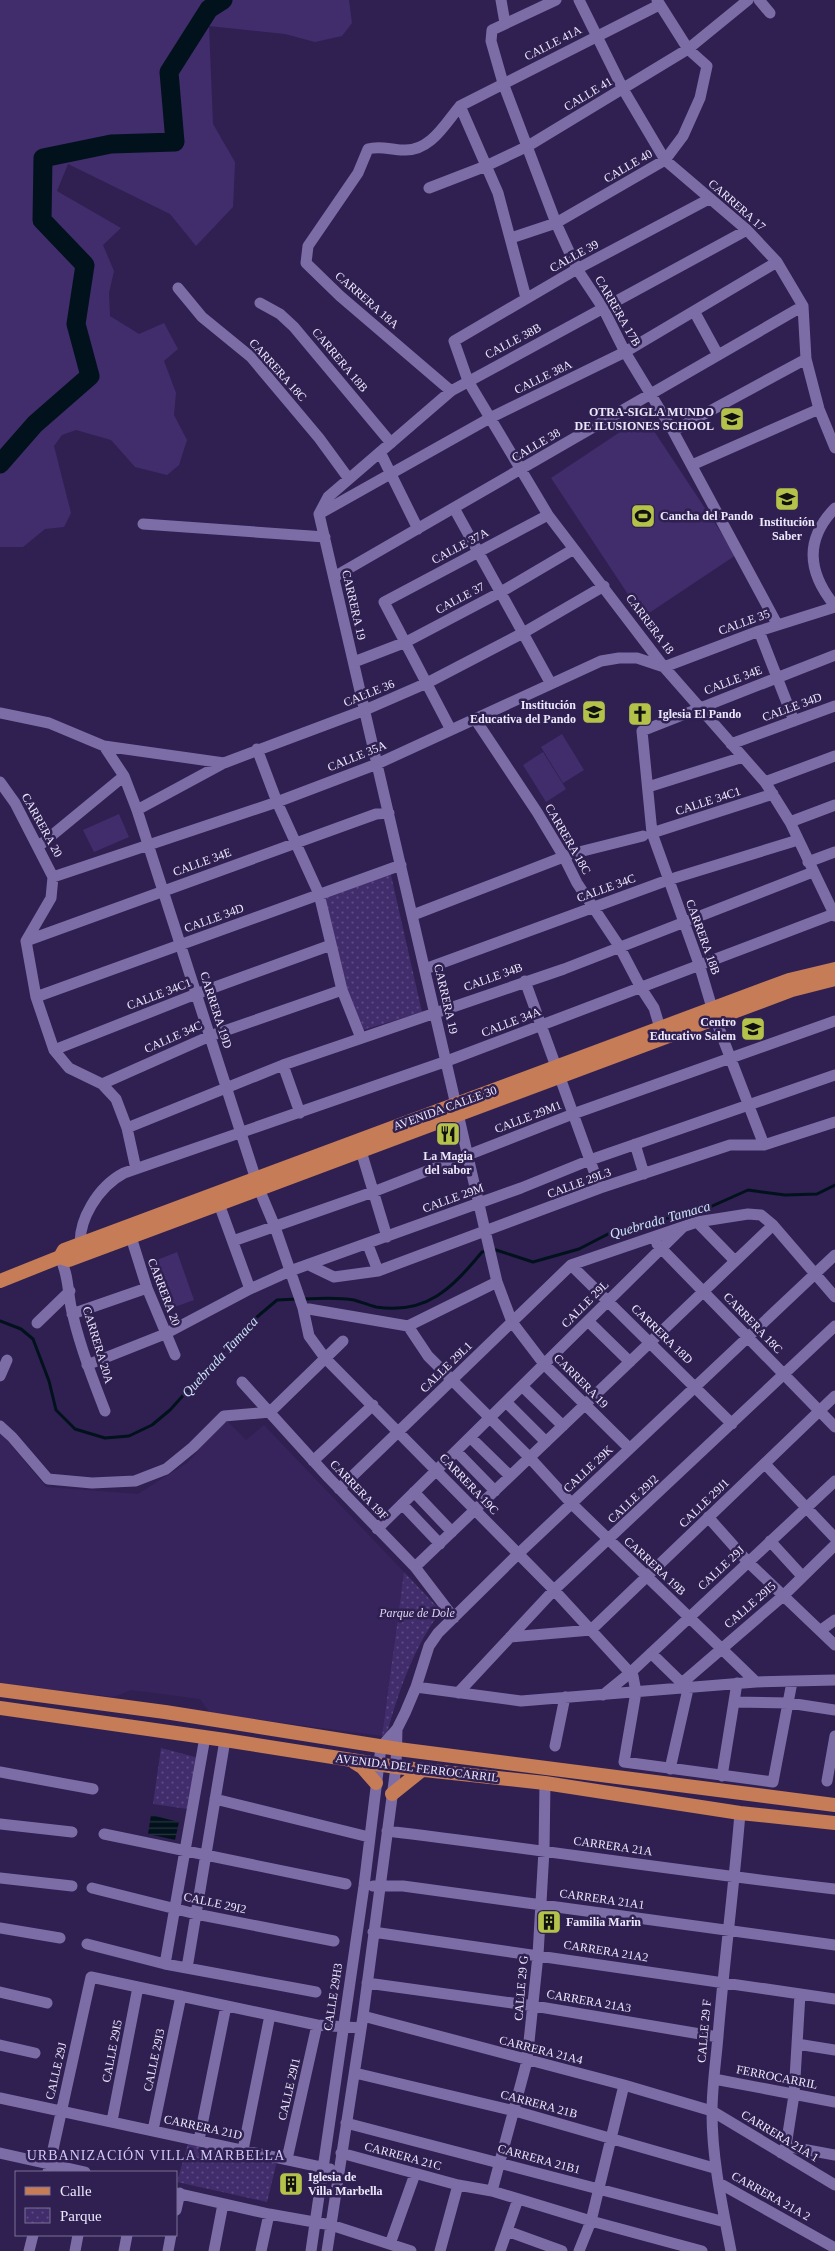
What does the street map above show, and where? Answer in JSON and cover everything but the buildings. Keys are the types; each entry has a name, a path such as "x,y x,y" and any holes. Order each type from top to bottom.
{"main road":[{"name":"AVENIDA CALLE 30","path":"0,1281 60,1257 69,1260 81,1250 714,1013 789,980 835,969"},
{"name":"AVENIDA CALLE 30","path":"557,1072 660,1028 835,979"},
{"name":"AVENIDA CALLE 30","path":"81,1250 131,1237 220,1204 257,1184 361,1151 458,1110"},
{"name":"AVENIDA DEL FERROCARRIL","path":"0,1690 166,1712 381,1747 835,1805"},
{"name":"AVENIDA DEL FERROCARRIL","path":"1,1711 205,1737 396,1767 545,1783 740,1813 835,1823"},
{"path":"352,1760 362,1767 376,1783"},
{"path":"392,1794 422,1770"}],"street":[{"path":"501,0 506,23 556,0"},
{"name":"CARRERA 17","path":"579,0 623,89 665,160 747,230 777,262 803,306 806,359 819,409 835,448"},
{"name":"CALLE 41","path":"429,188 486,166 528,146 688,49 748,0"},
{"path":"759,0 770,13"},
{"path":"658,2 688,49"},
{"name":"CALLE 41A","path":"460,106 597,36 658,2"},
{"name":"CARRERA 17B","path":"506,23 492,30 491,34 503,83 556,223 577,269 603,308 625,352 673,431 777,624"},
{"name":"CALLE 40","path":"511,238 556,223 665,160 686,128 700,98 707,66 688,49"},
{"path":"460,106 498,193 526,298"},
{"name":"CARRERA 18A","path":"451,391 340,296 306,263 308,246 358,173 368,149 376,146 405,151 421,147 437,135 460,106"},
{"name":"CALLE 39","path":"454,341 577,269 709,199"},
{"name":"CALLE 38B","path":"319,514 328,497 451,391 747,230"},
{"name":"CALLE 38A","path":"319,514 490,418 625,352 777,262"},
{"name":"CARRERA 18C","path":"178,288 202,317 250,357 320,438 349,479"},
{"name":"CARRERA 18B","path":"260,303 280,314 294,327 391,443"},
{"name":"CALLE 38","path":"334,578 803,306"},
{"path":"694,311 718,355"},
{"name":"CARRERA 18","path":"454,341 468,381 548,515 664,667 698,708 765,782 790,822 810,867 834,911"},
{"path":"673,431 806,359"},
{"path":"692,465 819,409"},
{"path":"380,452 418,529"},
{"path":"454,508 552,684"},
{"path":"835,508 826,517 818,534 813,545 812,558 816,577 835,607"},
{"name":"CARRERA 19","path":"319,514 497,1282 512,1322 544,1364 629,1448"},
{"name":"CALLE 37A","path":"406,642 384,602 548,515"},
{"path":"143,524 325,537"},
{"name":"CALLE 37","path":"354,662 406,642 500,592 574,549"},
{"name":"CALLE 36","path":"137,810 224,763 365,710 427,683 523,633 604,586"},
{"name":"CALLE 35","path":"664,667 777,624 835,607"},
{"path":"758,631 794,722"},
{"path":"406,642 451,730"},
{"name":"CALLE 34E","path":"642,731 835,655"},
{"name":"CALLE 35A","path":"53,877 277,802 377,764 601,661 637,658 664,667"},
{"name":"CALLE 34D","path":"731,744 835,706"},
{"path":"0,713 49,723 104,746 224,763"},
{"name":"CARRERA 18C","path":"476,719 564,857 577,883 619,946 654,1008 660,1028"},
{"name":"CARRERA 18B","path":"642,731 648,787 647,834 668,880 700,964 714,1013 764,1145"},
{"name":"CARRERA 19D","path":"104,746 124,776 137,810 257,1184 275,1227 302,1306"},
{"path":"257,750 277,802 319,894 342,990 361,1038"},
{"path":"765,782 835,756"},
{"path":"648,787 743,757"},
{"path":"39,846 124,776"},
{"name":"CARRERA 20","path":"0,782 15,803 39,846 53,877 51,898 26,941"},
{"name":"CALLE 34C1","path":"413,915 564,857 647,834 773,794"},
{"path":"790,822 835,805"},
{"name":"CALLE 34E","path":"26,941 296,842 376,814 389,813"},
{"name":"CALLE 34C","path":"425,969 668,880 798,840"},
{"name":"CALLE 34B","path":"126,1128 283,1065 564,969 810,867 835,852"},
{"name":"CALLE 34D","path":"36,997 401,865"},
{"name":"CALLE 34A","path":"81,1250 85,1219 91,1205 110,1180 124,1172 241,1134 447,1061 641,988 834,911"},
{"path":"26,941 36,997 54,1050 69,1068 102,1084 116,1099 126,1128 136,1169"},
{"name":"CALLE 34C1","path":"54,1050 196,994 331,945"},
{"path":"525,981 600,1188"},
{"name":"CALLE 34C","path":"102,1084 210,1036 342,990"},
{"name":"CALLE 29M1","path":"233,1241 373,1192 573,1114 835,1021"},
{"path":"283,1065 300,1113"},
{"name":"CALLE 29M","path":"87,1365 165,1334 250,1289 290,1272 387,1238 590,1160 835,1075"},
{"name":"CALLE 29L3","path":"309,1265 334,1277 378,1271 488,1237 600,1188 730,1145 764,1145 835,1122"},
{"path":"635,1144 644,1174"},
{"path":"361,1151 387,1238"},
{"path":"220,1204 250,1289"},
{"path":"571,1265 698,1222 748,1214 761,1215 773,1225 814,1275 835,1297"},
{"path":"698,1222 735,1261"},
{"path":"415,1567 773,1225"},
{"name":"CALLE 29L","path":"377,1529 685,1226"},
{"name":"CARRERA 20","path":"131,1237 165,1334 175,1355"},
{"name":"CARRERA 18C","path":"650,1237 835,1428"},
{"path":"368,1245 378,1271"},
{"name":"CALLE 29K","path":"381,1747 397,1729 416,1687 429,1646 438,1633 571,1503 835,1255"},
{"name":"CARRERA 20A","path":"60,1257 66,1270 72,1314 87,1365 105,1411"},
{"name":"CARRERA 18D","path":"571,1265 732,1424"},
{"name":"CALLE 29L1","path":"339,1489 571,1265"},
{"path":"302,1306 408,1326 497,1282"},
{"path":"72,1314 148,1288"},
{"path":"37,1323 70,1291"},
{"name":"CARRERA 19C","path":"302,1306 309,1336 325,1358 399,1431 517,1555 554,1590 630,1672 634,1679 636,1692"},
{"path":"588,1321 630,1362"},
{"name":"CARRERA 19B","path":"408,1326 428,1356 530,1458 571,1503 756,1682"},
{"name":"CALLE 29J2","path":"458,1693 554,1590 834,1330"},
{"path":"0,1426 12,1437 48,1480 92,1483 135,1482 166,1469 193,1447 224,1416 270,1412 343,1341"},
{"path":"0,1376 8,1360"},
{"name":"CARRERA 19F","path":"242,1382 339,1489 415,1567 454,1618"},
{"path":"522,1386 563,1426"},
{"name":"CALLE 29J1","path":"591,1630 835,1396"},
{"path":"506,1402 546,1442"},
{"path":"313,1461 373,1405"},
{"path":"470,1437 510,1476"},
{"path":"456,1451 496,1490"},
{"path":"764,1464 835,1538"},
{"name":"CALLE 29J","path":"603,1695 651,1653 835,1481"},
{"path":"414,1492 452,1532"},
{"path":"402,1504 440,1544"},
{"path":"708,1518 748,1562 835,1645"},
{"path":"770,1541 802,1576"},
{"name":"CALLE 29I5","path":"685,1686 720,1649 783,1596 835,1545"},
{"path":"821,1630 835,1620"},
{"path":"510,1637 591,1630"},
{"path":"651,1653 685,1686"},
{"path":"416,1687 521,1701 636,1692 685,1686 835,1680"},
{"path":"636,1692 624,1762 773,1782 792,1682"},
{"path":"722,1776 737,1684"},
{"path":"670,1769 685,1686"},
{"path":"555,1746 565,1697"},
{"path":"734,1702 789,1703 835,1710"},
{"name":"CALLE 29K","path":"397,1729 398,1749"},
{"path":"827,1781 835,1736"},
{"path":"165,1964 205,1737"},
{"path":"187,1968 225,1740"},
{"name":"CALLE 29H3","path":"311,2251 364,1886 381,1747"},
{"path":"327,2251 355,2073 372,1932 398,1749"},
{"path":"0,1772 93,1789"},
{"name":"CALLE 29 G","path":"492,2191 527,2061 538,1955 544,1850 545,1783"},
{"path":"215,1799 369,1837"},
{"name":"CALLE 29 F","path":"731,2251 719,2183 714,2168 712,2111 722,1983 740,1813"},
{"path":"0,1824 72,1832"},
{"name":"CARRERA 21A","path":"387,1831 544,1850 734,1878 835,1889"},
{"path":"104,1834 346,1884"},
{"path":"0,1878 72,1886"},
{"name":"CARRERA 21A1","path":"364,1886 403,1886 835,1945"},
{"name":"CALLE 29I2","path":"92,1888 196,1914 334,1941"},
{"path":"0,1928 60,1938"},
{"name":"CARRERA 21A2","path":"372,1932 835,1999"},
{"path":"87,1944 165,1964 316,1992"},
{"name":"CALLE 29J","path":"50,2168 91,1977 138,1987"},
{"name":"CARRERA 21A3","path":"366,1983 534,2006 718,2037"},
{"path":"138,1987 317,2026 361,2028"},
{"name":"CALLE 29I5","path":"112,2121 138,1987"},
{"path":"0,1992 47,2003"},
{"path":"800,1994 794,2095 784,2149 835,2155"},
{"name":"CALLE 29I3","path":"153,2130 181,1996"},
{"path":"199,2140 226,2006"},
{"path":"243,2150 270,2015"},
{"name":"CARRERA 21A4","path":"363,2016 527,2061 624,2085 712,2111"},
{"name":"CALLE 29I1","path":"287,2159 317,2026"},
{"path":"797,2044 835,2050"},
{"path":"0,2045 35,2053"},
{"name":"CARRERA 21B","path":"355,2073 515,2111 714,2168"},
{"name":"FERROCARRIL","path":"714,2079 835,2102"},
{"path":"579,2251 591,2221 624,2085"},
{"name":"CARRERA 21D","path":"0,2098 287,2159 324,2169 339,2170"},
{"name":"CARRERA 21A 1","path":"712,2111 784,2149 835,2185"},
{"name":"CARRERA 21B1","path":"346,2123 725,2222"},
{"path":"0,2153 50,2168 76,2171"},
{"name":"CARRERA 21C","path":"341,2153 458,2185 492,2191 591,2221 702,2251"},
{"path":"390,2244 415,2174"},
{"name":"CARRERA 21A 2","path":"719,2183 835,2248"},
{"path":"440,2251 458,2185"},
{"path":"178,2193 269,2214 331,2225 411,2251"},
{"path":"500,2251 518,2199"},
{"path":"214,2251 223,2204"},
{"path":"261,2251 269,2214"},
{"path":"507,2231 562,2251"},
{"path":"29,2251 33,2236"},
{"path":"75,2251 78,2236"},
{"path":"124,2251 128,2236"},
{"path":"168,2251 171,2236"}],"shaded area":[{"path":"226,1420 246,1440 264,1425 404,1572 382,1736 210,1713 200,1699 131,1690 114,1697 0,1684 0,1432 46,1487 138,1494 187,1463"}],"green space":[{"path":"0,0 349,0 352,23 342,36 315,42 285,34 209,26 213,124 235,162 233,207 196,246 170,214 68,164 57,191 121,228 103,245 114,271 109,293 110,316 139,334 164,323 178,349 164,361 176,393 174,415 187,440 179,465 167,475 135,467 111,440 76,430 62,435 54,446 71,513 64,527 45,529 23,547 0,547"},
{"name":"Cancha del Pando","path":"644,416 736,555 643,617 551,478"},
{"path":"562,734 584,770 563,783 541,747"},
{"path":"543,752 566,789 546,802 523,765"},
{"path":"119,814 129,837 94,852 83,830"},
{"path":"390,871 422,1012 360,1031 320,899"},
{"path":"177,1252 194,1300 169,1309 152,1262"},
{"name":"Parque de Dole","path":"404,1572 441,1611 414,1656 386,1737 382,1736"},
{"path":"161,1748 199,1758 188,1809 153,1804"},
{"path":"188,2143 277,2161 267,2202 178,2182"}],"water":[{"path":"151,1815 179,1822 175,1840 148,1834"}],"waterway":[{"path":"0,464 35,424 90,376 76,324 85,265 42,220 43,158 111,144 175,142 169,72 209,9 223,0"},
{"name":"Quebrada Tamaca","path":"304,1299 342,1298 376,1307 410,1307 424,1303 449,1287 482,1252 496,1250 533,1262 579,1249 610,1233 710,1207 748,1190 785,1195 817,1194 835,1185"},
{"name":"Quebrada Tamaca","path":"0,1321 21,1329 33,1339 49,1381 56,1410 75,1429 105,1438 129,1436 152,1425 170,1410 244,1328 277,1300 297,1299"}],"place":[{"name":"OTRA-SIGLA MUNDO DE ILUSIONES SCHOOL","path":"732,419"},
{"name":"Institución Saber","path":"787,499"},
{"name":"Cancha del Pando","path":"643,516"},
{"name":"Institución Educativa del Pando","path":"594,712"},
{"name":"Iglesia El Pando","path":"640,714"},
{"name":"Centro Educativo Salem","path":"753,1029"},
{"name":"La Magia del sabor","path":"448,1134"},
{"name":"Familia Marin","path":"549,1922"},
{"name":"Iglesia de Villa Marbella","path":"291,2184"}],"district":[{"name":"URBANIZACIÓN VILLA MARBELLA","path":"156,2155"}]}
